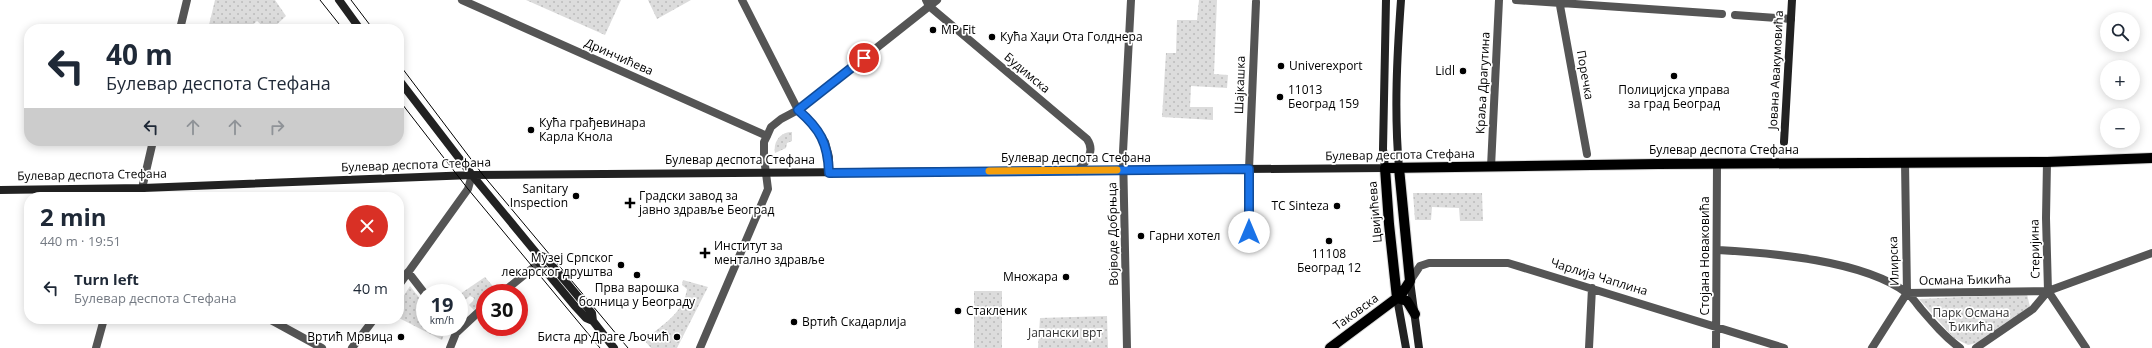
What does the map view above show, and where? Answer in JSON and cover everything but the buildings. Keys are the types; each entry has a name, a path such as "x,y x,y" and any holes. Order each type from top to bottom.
{"main road":[{"path":"339,0 356,24"},
{"name":"Цвијићева","path":"1386,0 1383,149 1397,298 1406,348"},
{"path":"1400,0 1396,96 1399,168 1410,281 1419,348"},
{"name":"Јована Авакумовића","path":"1784,142 1792,0"},
{"path":"404,87 574,305 586,318 593,322 614,348"},
{"name":"Булевар деспота Стефана","path":"0,190 143,188 472,175 1399,168 1717,163 2047,162 2152,158"},
{"name":"Таковска","path":"1330,348 1397,298 1404,292 1410,281"},
{"path":"1397,298 1409,303 1414,314"}],"street":[{"path":"181,24 187,0"},
{"name":"Дринчићева","path":"462,0 767,136"},
{"path":"742,0 798,110 813,125 825,142 829,157 829,173"},
{"path":"700,348 768,189 764,142 771,128 781,119 798,110 927,3 937,0"},
{"name":"Војводе Добрњца","path":"1127,348 1123,152 1131,0"},
{"name":"Краља Драгутина","path":"1491,167 1499,0"},
{"path":"1516,0 1722,14"},
{"name":"Шајкашка","path":"1249,232 1249,169 1256,2"},
{"name":"Поречка","path":"1561,2 1587,154"},
{"name":"Будимска","path":"927,3 1087,139 1091,148 1089,156 1077,171"},
{"path":"1735,15 1791,19"},
{"path":"142,192 153,146"},
{"name":"Илирска","path":"1872,348 1907,293 1905,162"},
{"name":"Стеријина","path":"2047,162 2046,218 2048,290 2086,348"},
{"name":"Стојана Новаковића","path":"1716,348 1718,327 1717,163"},
{"path":"404,278 468,189 472,175"},
{"name":"Османа Ђикића","path":"1718,250 1804,258 1857,271 1880,279 1907,293 1939,329 1960,348"},
{"name":"Османа Ђикића","path":"1907,293 2048,290 2152,252"},
{"path":"512,284 538,259"},
{"name":"Чарлија Чаплина","path":"1410,281 1420,266 1429,263 1493,262 1515,265 1784,348"},
{"path":"408,272 417,284"},
{"path":"1589,348 1592,288"},
{"path":"1976,348 2033,309 2048,290"},
{"path":"468,319 476,313"},
{"path":"96,348 103,324"},
{"path":"278,324 322,348"},
{"path":"352,348 370,324"},
{"path":"450,348 453,336"}],"green space":[{"path":"215,0 275,0 286,16 277,24 260,24 257,21 254,24 209,24"},
{"path":"526,0 621,0 605,35"},
{"path":"648,0 691,0 657,19"},
{"path":"1199,0 1217,0 1214,74 1228,75 1227,88 1191,86 1190,107 1213,107 1213,120 1162,117 1166,53 1176,53 1177,20 1197,20"},
{"path":"788,132 792,132 792,141 787,143 786,148 775,153 775,145 778,138"},
{"path":"1413,193 1482,193 1483,221 1460,221 1459,208 1432,207 1431,220 1415,220"},
{"path":"485,277 491,284 476,284 476,308 474,310 469,305 474,298 470,296 468,298 468,289"},
{"path":"683,280 708,287 677,348 651,348 644,340 677,312 685,298 687,289 682,285"},
{"path":"410,286 416,294 416,327 404,321 404,295"},
{"path":"974,291 1002,291 1002,348 974,348"},
{"name":"Парк Османа Ђикића","path":"2027,294 2030,307 1981,342 1968,345 1954,338 1919,299"},
{"name":"Јапански врт","path":"1107,316 1108,348 1038,348 1040,318"},
{"path":"434,336 443,336 442,340"}],"tram line":[{"path":"320,0 339,24"},
{"path":"351,0 369,24"},
{"path":"404,71 483,175 628,348"},
{"path":"404,106 468,189 600,348"}],"slow traffic":[{"path":"989,171 1117,170"}],"place":[{"name":"MP Fit","path":"933,30"},
{"name":"Кућа Хаџи Ота Голднера","path":"992,37"},
{"name":"Univerexport","path":"1281,66"},
{"name":"Lidl","path":"1463,71"},
{"name":"Полицијска управа за град Београд","path":"1674,76"},
{"name":"11013 Београд 159","path":"1280,97"},
{"name":"Кућа грађевинара Карла Кнола","path":"531,130"},
{"name":"Sanitary Inspection","path":"576,196"},
{"name":"Градски завод за јавно здравље Београд","path":"630,203"},
{"name":"TC Sinteza","path":"1337,206"},
{"name":"Гарни хотел","path":"1141,236"},
{"name":"11108 Београд 12","path":"1329,241"},
{"name":"Институт за ментално здравље","path":"705,253"},
{"name":"Музеј Српског лекарског друштва","path":"621,265"},
{"name":"Прва варошка болница у Београду","path":"637,275"},
{"name":"Множара","path":"1066,277"},
{"name":"Стакленик","path":"958,311"},
{"name":"Вртић Скадарлија","path":"794,322"},
{"name":"Вртић Мрвица","path":"401,337"},
{"name":"Биста др Драге Љочић","path":"677,337"}],"route":[{"path":"864,58 798,110 813,125 825,142 829,157 829,173 1249,169 1249,232"}]}
